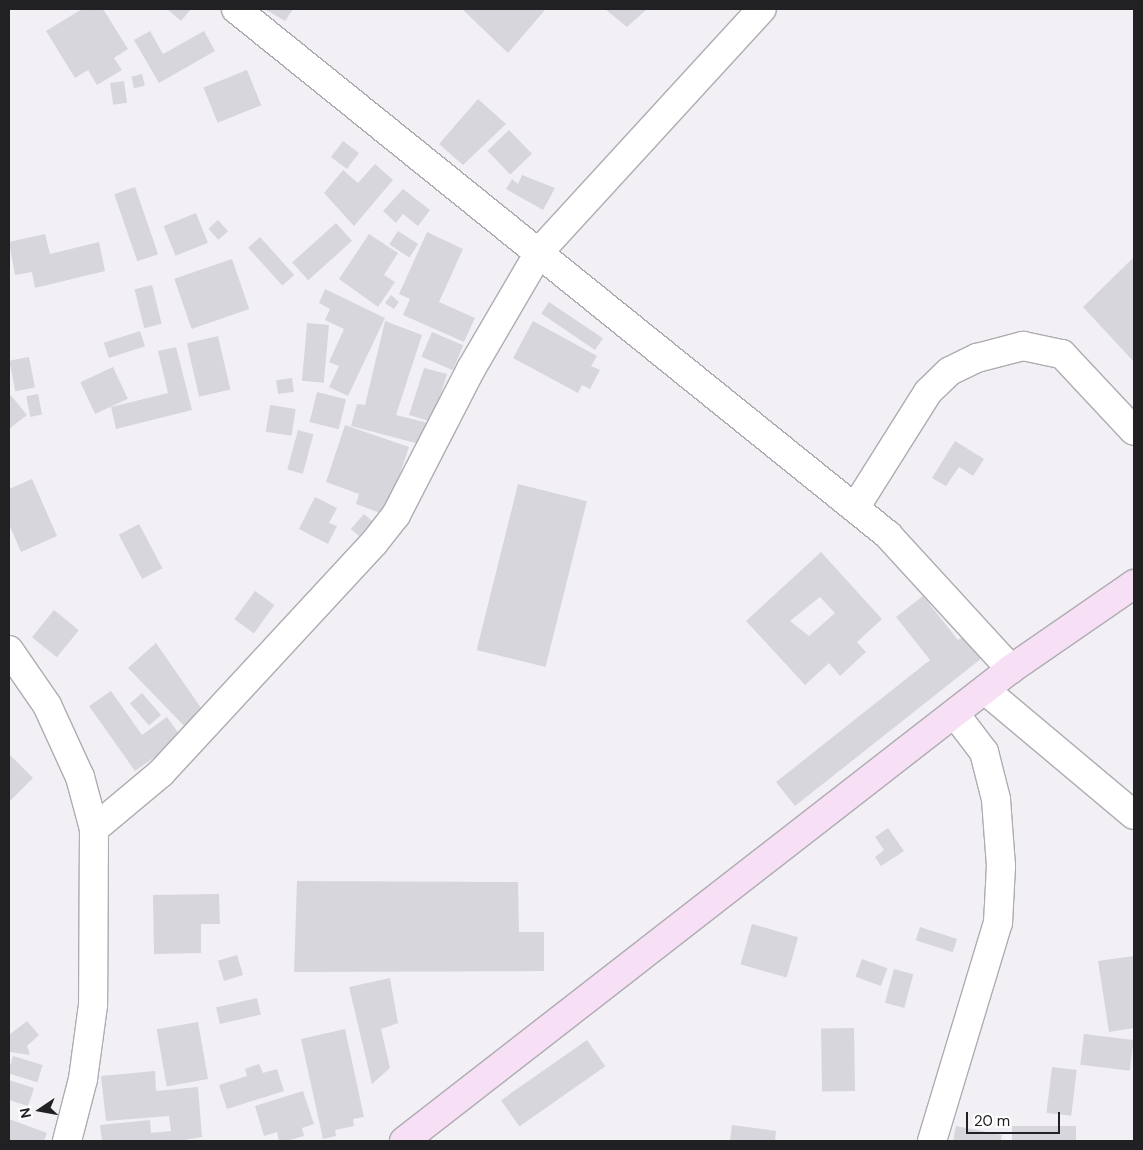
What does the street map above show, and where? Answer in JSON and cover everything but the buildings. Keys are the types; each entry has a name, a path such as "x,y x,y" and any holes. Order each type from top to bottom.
{"street":[{"path":"236,9 540,251 888,535 1011,669"},
{"path":"94,828 161,772 396,515 470,369 540,251 762,9"},
{"path":"855,508 928,392 950,371 978,358 1023,346 1062,354 1134,431"},
{"path":"404,1141 1011,669 1134,584"},
{"path":"9,650 46,705 80,777 94,828 93,1005 83,1079 67,1141"},
{"path":"985,690 1134,815"},
{"path":"932,1141 998,922 1000,875 996,799 984,752 955,714"}]}
